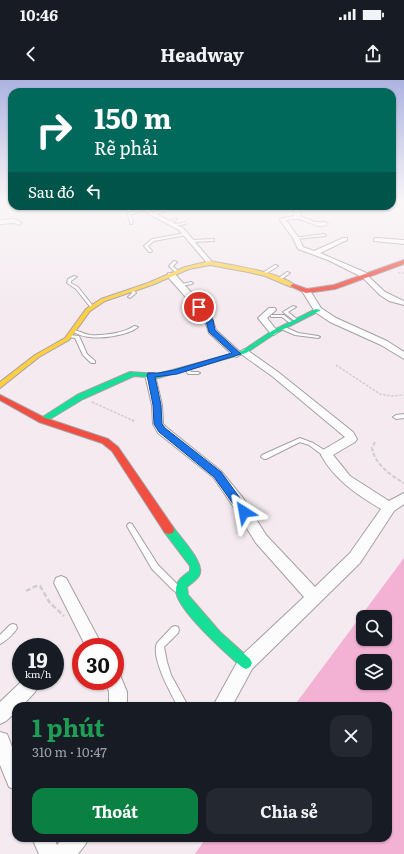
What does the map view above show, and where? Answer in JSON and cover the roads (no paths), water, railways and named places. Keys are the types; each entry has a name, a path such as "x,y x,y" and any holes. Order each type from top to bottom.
{"street":[{"path":"189,238 210,263"},
{"path":"296,238 300,248 366,276 384,296 404,303"},
{"path":"314,253 345,239"},
{"path":"376,240 404,242"},
{"path":"0,386 37,356 72,333 84,314 92,307 109,298 131,294 187,268 210,263 263,274 306,291 335,288 404,262"},
{"path":"174,274 180,285 208,317 212,331 241,353 275,374 349,435 351,439 349,441 330,451 327,455 331,464 343,478 357,489 389,507"},
{"path":"306,291 318,310 339,323 384,343 404,356"},
{"path":"42,420 80,397 133,374 158,376 241,353 274,332 318,310"},
{"path":"272,313 262,318 274,332"},
{"path":"150,375 157,405 158,424 162,430 217,474 238,502 261,539 286,564 315,598"},
{"path":"0,397 42,420 105,441 115,449 163,521 196,565 195,573 181,586 180,592 183,598 216,636 246,663"},
{"path":"224,702 246,663 355,558 389,507 404,498"},
{"path":"61,583 90,638"},
{"path":"13,702 25,690"},
{"path":"117,690 118,702"},
{"path":"0,715 12,703"},
{"path":"0,741 12,770"},
{"path":"45,842 50,854"},
{"path":"63,854 74,842"}],"lane":[{"path":"150,251 146,246 151,241 162,238"},
{"path":"192,241 213,240"},
{"path":"174,274 170,266 175,262"},
{"path":"263,274 276,266"},
{"path":"278,280 288,273"},
{"path":"75,277 69,280 69,283 77,288 92,307"},
{"path":"180,285 191,283"},
{"path":"294,307 285,312 294,322"},
{"path":"272,313 283,316 294,322"},
{"path":"72,333 93,336 125,332 135,329 136,327"},
{"path":"283,328 297,334 318,337"},
{"path":"72,333 78,337 85,355 94,362"},
{"path":"187,369 190,373 198,374"},
{"path":"396,417 404,416"},
{"path":"264,457 300,440 311,444 327,455"},
{"path":"130,526 155,567 180,592"},
{"path":"0,640 13,628"},
{"path":"175,630 160,646 160,657 174,692 181,702"}]}
